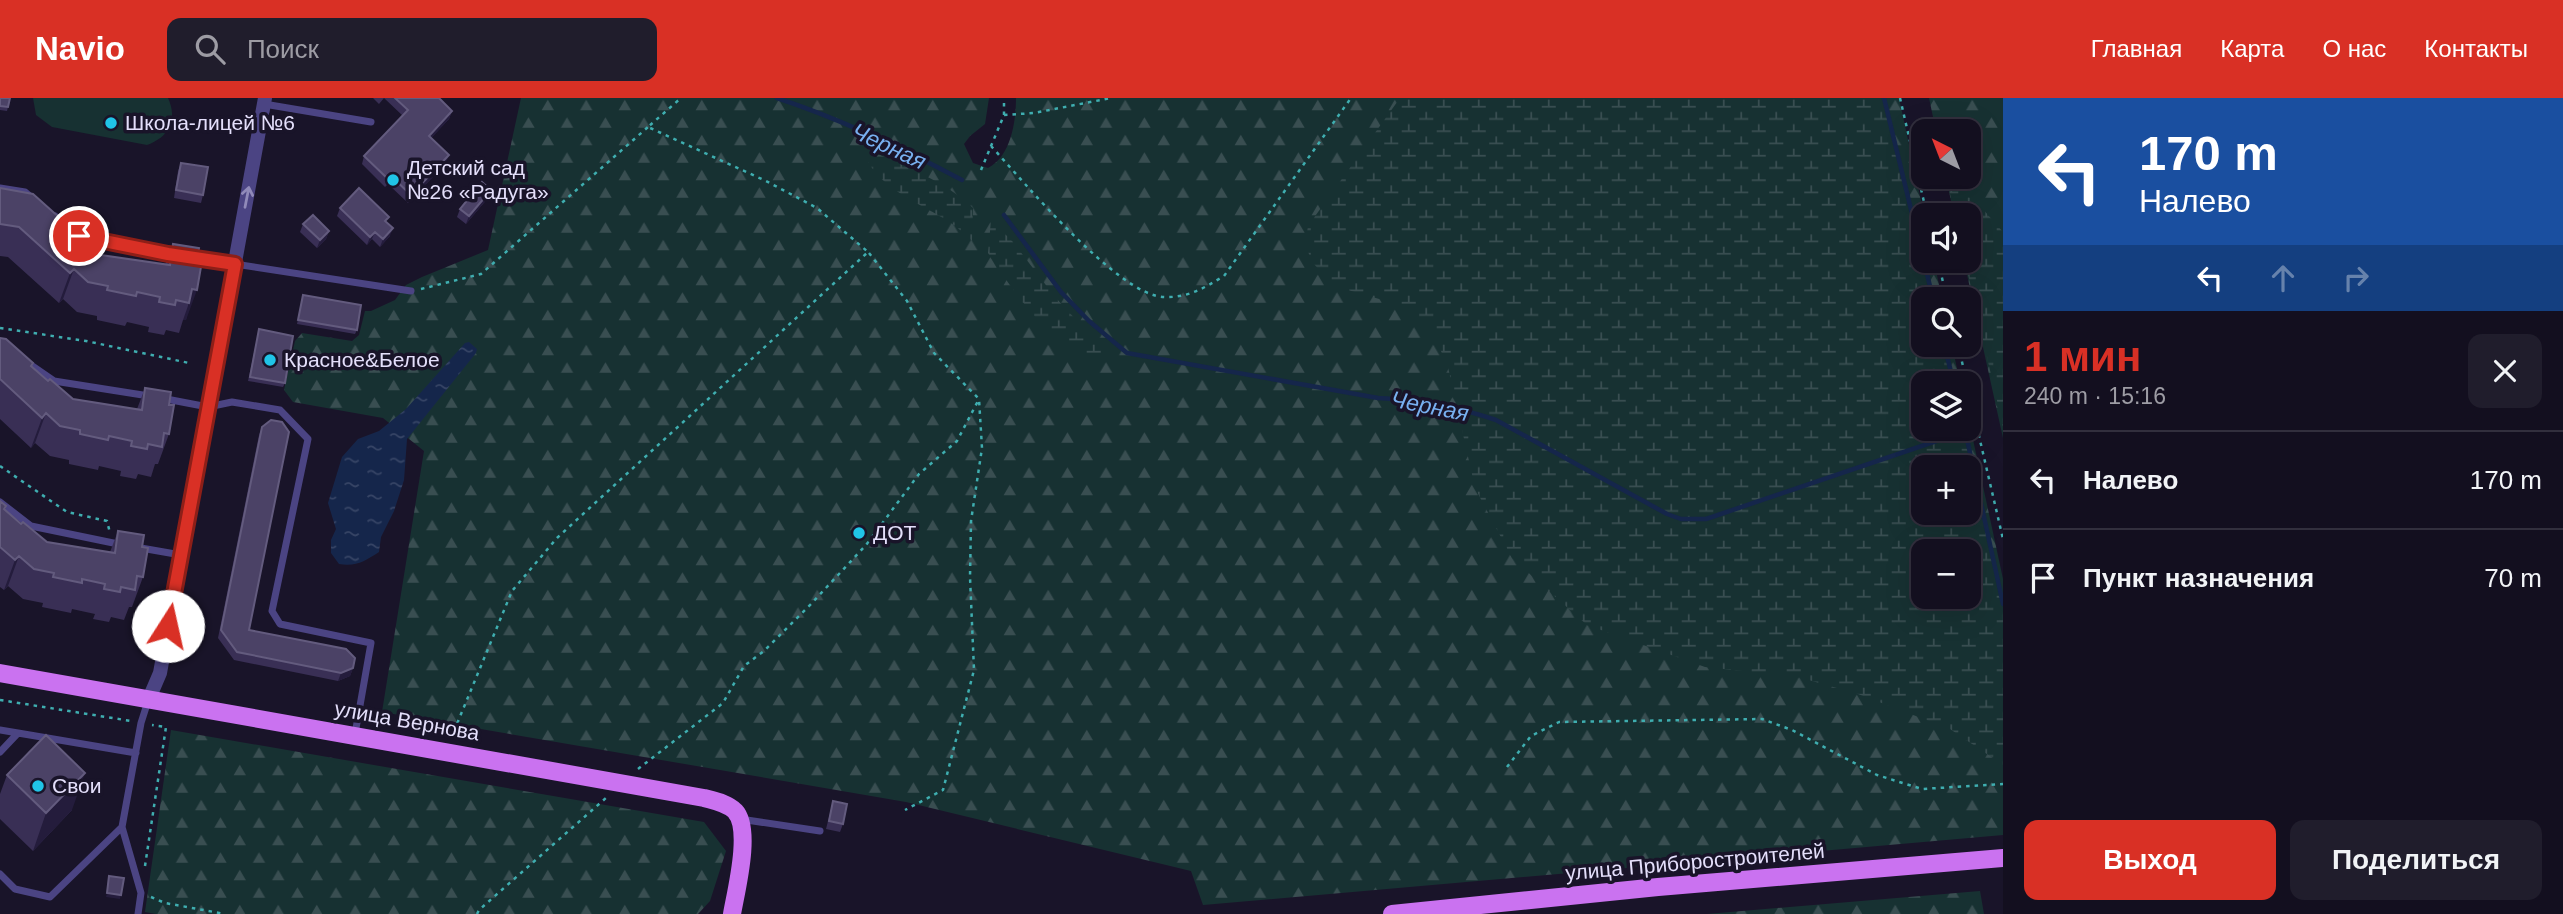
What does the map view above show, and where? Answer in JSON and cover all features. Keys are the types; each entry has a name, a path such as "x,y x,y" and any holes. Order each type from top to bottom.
{"main road":[{"name":"улица Вернова","path":"0,673 622,783 724,804 740,818"},
{"path":"732,914 739,878 742,828 740,818"},
{"name":"улица Приборостроителей","path":"1392,914 1658,887 2003,858"},
{"path":"739,878 746,914"}],"street":[{"path":"148,701 160,673 265,101"}],"lane":[{"path":"265,101 371,122"},
{"path":"0,188 25,192 36,201"},
{"path":"47,210 79,236 168,254 411,291"},
{"path":"22,359 54,381 208,407 232,402 280,410 308,439 272,611 280,624 371,643 355,734"},
{"path":"0,502 31,526 181,555"},
{"path":"138,914 141,893 122,827 141,723 148,701"},
{"path":"0,730 136,752"},
{"path":"0,752 18,733"},
{"path":"740,818 820,831"},
{"path":"0,874 15,889 50,897 122,827"}],"path":[{"path":"411,291 481,274 681,98"},
{"path":"981,170 1004,115 1004,98"},
{"path":"1004,115 1034,113 1111,98"},
{"path":"991,146 1095,256 1128,281 1161,297 1194,294 1224,276 1351,98"},
{"path":"1900,98 1924,203"},
{"path":"648,127 766,181 817,208 868,252 907,301 934,353 979,399 982,448 971,521 970,577 974,670 943,790 905,810"},
{"path":"454,730 512,591 557,538 868,252"},
{"path":"0,328 86,341 189,363"},
{"path":"478,914 479,910 643,764 723,703 744,666 764,651 811,604 875,535 919,474 957,441 979,399"},
{"path":"1980,441 2003,539"},
{"path":"0,466 66,512 107,521 113,543"},
{"path":"0,700 166,727 145,865"},
{"path":"1507,767 1531,736 1559,722 1762,719 1792,730 1877,775 1922,789 2003,784"},
{"path":"141,893 165,903 225,914"}],"green space":[{"path":"33,98 168,98 172,120 170,127 161,137 147,145 52,127 36,115"},
{"path":"521,98 989,98 985,124 964,144 973,163 988,168 996,163 1011,138 1016,98 1899,98 1911,154 1911,189 1918,189 1921,203 1911,203 1911,273 1937,273 1939,287 1911,287 1911,357 1955,357 1957,371 1911,371 1911,441 1973,441 1976,455 1911,455 1911,525 1981,525 1981,477 2003,579 2003,835 1203,905 1191,871 906,802 382,712 424,451 383,418 293,402 284,390 295,341 302,333 352,341 359,335 365,311 395,300 406,285 488,250"},
{"path":"1400,98 1884,98 1911,209 1911,273 1927,273 1930,287 1911,287 1911,357 1947,357 1951,371 1911,371 1911,441 1968,441 1971,455 1911,455 1911,525 1981,525 1981,503 2003,604 2003,765 1950,729 1858,694 1798,677 1705,667 1587,625 1512,558 1475,488 1448,367 1433,333 1400,305 1334,286 1313,263 1305,245 1308,226"},
{"path":"1929,98 2003,98 2003,438 1981,338 1981,287 1970,287 1967,273 1981,273 1981,203 1951,203 1949,189 1981,189 1981,119 1933,119"},
{"path":"865,150 925,176 962,198 973,208 972,241 954,225 887,184 876,174"},
{"path":"1949,189 1960,189 1976,203 1952,203"},
{"path":"1981,207 2003,232 2003,427 1981,331 1981,287 1971,287 1968,273 1981,273"},
{"path":"991,220 1013,242 1055,297 1105,351 1104,358 1092,364 1077,356 1034,316 988,253"},
{"path":"171,730 704,822 726,851 710,901 698,914 145,912"},
{"path":"1980,891 1984,914 1707,914"}],"water":[{"path":"469,342 477,349 476,353 407,439 404,480 394,511 381,537 379,552 350,565 339,564 331,553 331,540 336,529 328,503 342,457 358,439 379,431 406,409 465,343"}],"building":[{"path":"0,98 10,98 8,107 0,106"},
{"path":"395,98 439,98 452,111 429,136 449,155 411,195 391,176 388,179 364,156 408,110"},
{"path":"181,163 208,167 203,195 176,190"},
{"path":"482,182 491,190 469,216 460,209"},
{"path":"0,188 33,194 61,219 58,222 101,255 170,265 173,244 199,248 197,260 202,261 197,290 192,289 189,303 176,300 175,305 159,302 160,297 137,292 136,296 107,290 108,286 88,282 74,269 70,273 19,227 0,224"},
{"path":"359,188 389,217 385,221 393,228 383,239 375,232 370,237 340,208"},
{"path":"313,215 329,231 320,240 303,224"},
{"path":"303,295 361,305 357,330 298,320"},
{"name":"Красное&Белое","path":"259,329 293,336 285,383 250,377"},
{"path":"0,338 6,339 33,363 31,366 73,399 142,410 145,388 171,392 169,405 174,405 169,434 164,433 162,447 148,444 147,449 131,446 132,441 109,436 108,440 80,434 80,430 60,426 46,413 42,418 0,379"},
{"path":"271,420 282,422 289,432 249,630 346,649 355,658 353,668 341,673 237,652 221,630 262,427"},
{"path":"0,501 6,506 4,509 21,524 23,522 47,542 115,553 118,531 144,535 142,547 148,548 143,577 137,576 135,590 121,587 120,592 104,589 105,584 53,577 54,573 34,569 19,556 15,560 0,547"},
{"path":"46,735 85,773 46,813 7,775"},
{"path":"833,801 847,804 843,824 829,821"},
{"path":"109,876 124,878 121,895 107,893"}],"waterway":[{"name":"Черная","path":"777,98 871,135 962,180"},
{"path":"1884,98 1911,209"},
{"name":"Черная","path":"1004,215 1061,292 1089,321 1127,353 1378,398 1437,405 1482,415 1681,519 1706,519 1936,441"},
{"path":"1927,273 1930,287"},
{"path":"1947,357 1951,371"},
{"path":"1967,441 2003,604"}],"place":[{"name":"Школа-лицей №6","path":"111,123"},
{"name":"Детский сад №26 «Радуга»","path":"393,180"},
{"name":"Красное&Белое","path":"270,360"},
{"name":"ДОТ","path":"859,533"},
{"name":"Свои","path":"38,786"}],"route":[{"path":"79,236 235,264 168,626"}]}
